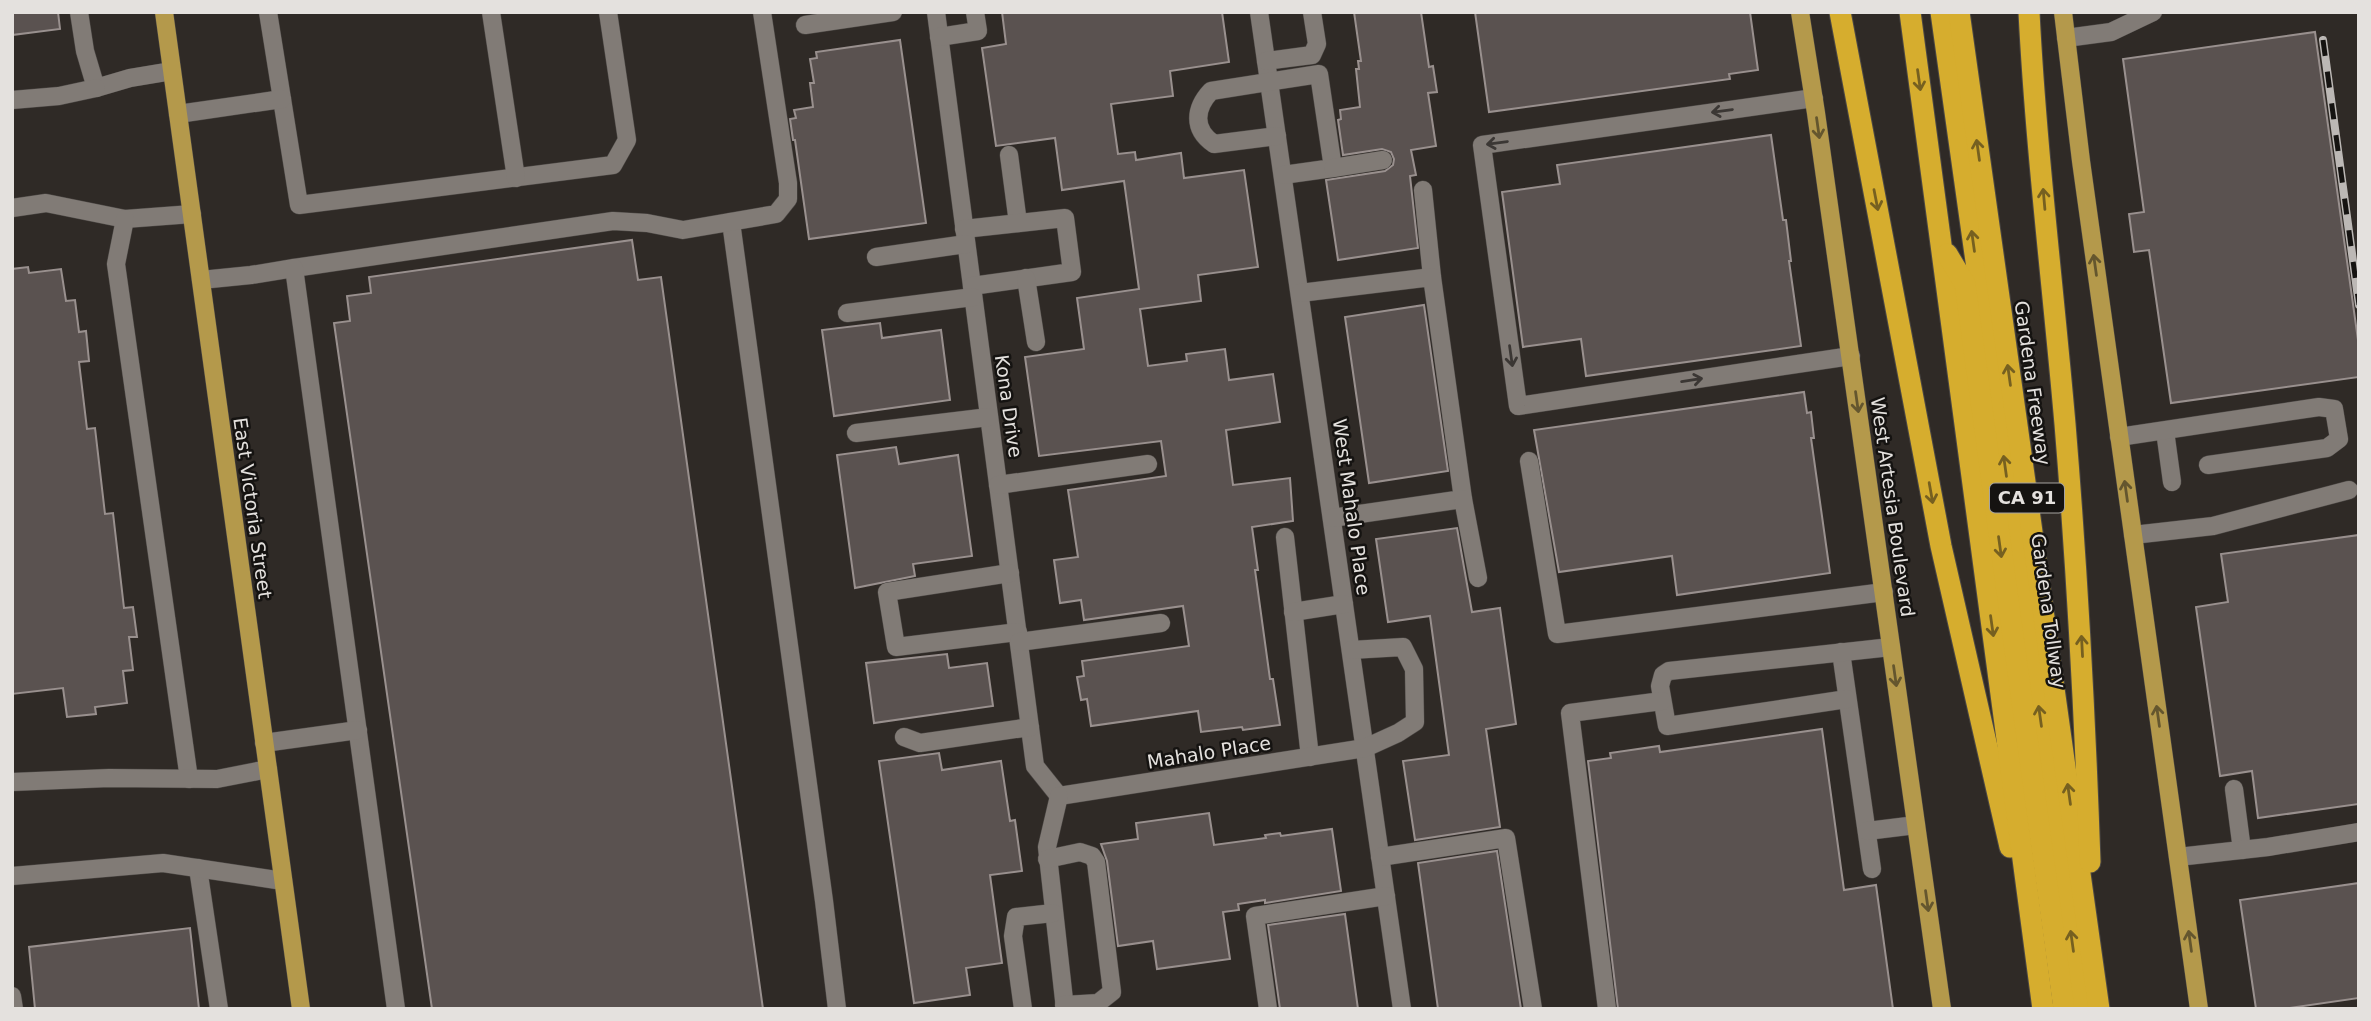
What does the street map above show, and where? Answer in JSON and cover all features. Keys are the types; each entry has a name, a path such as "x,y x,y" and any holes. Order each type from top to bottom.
{"highway":[{"path":"1840,12 1941,546 2039,976"},
{"name":"CA 91","path":"1910,12 2043,1009"},
{"name":"Gardena Tollway","path":"1941,12 2081,1009"},
{"name":"Gardena Freeway","path":"1959,12 2099,1009"},
{"path":"2029,12 2032,75 2065,423 2081,641 2095,983"},
{"name":"Gardena Tollway","path":"1941,243 1965,284 2064,1009"}],"main road":[{"name":"East Victoria Street","path":"164,12 301,1009"},
{"name":"West Artesia Boulevard","path":"1800,12 1942,1009"},
{"path":"2063,12 2082,175 2199,1009"}],"street":[{"path":"79,12 85,51 96,88"},
{"path":"268,12 299,205 613,165 627,140 608,12"},
{"path":"491,12 516,178"},
{"path":"201,280 613,221 648,223 683,230 776,214 788,199 788,183 762,12"},
{"path":"805,25 893,12"},
{"name":"Kona Drive","path":"936,12 1035,766 1059,796"},
{"path":"939,37 978,31 975,12"},
{"name":"West Mahalo Place","path":"1259,12 1402,1009"},
{"path":"1266,61 1312,55 1317,44 1312,12"},
{"path":"2066,38 2111,32 2153,12"},
{"path":"12,100 59,96 130,78 172,71"},
{"path":"1277,136 1214,144 1204,137 1199,124 1200,103 1211,91 1319,74 1333,168"},
{"path":"1814,98 1482,145 1518,406 1851,356"},
{"path":"178,114 282,99"},
{"path":"1009,155 1018,223"},
{"path":"1283,175 1383,160"},
{"path":"1423,190 1432,277 1463,499 1478,578"},
{"path":"12,208 46,204 125,219 192,214"},
{"path":"847,313 972,291 1026,278 1072,272 1065,218 1018,223 876,257"},
{"path":"125,219 116,264 189,779"},
{"path":"732,222 837,1009"},
{"path":"294,268 396,1009"},
{"path":"1300,293 1432,277"},
{"path":"1026,278 1036,342"},
{"path":"2119,438 2319,407 2334,409 2339,439 2328,448 2208,465"},
{"path":"856,433 989,417"},
{"path":"2165,431 2172,482"},
{"path":"1529,461 1557,634 1884,592"},
{"path":"998,485 1148,464"},
{"path":"2133,535 2213,526 2349,490"},
{"path":"1332,518 1463,499"},
{"path":"1285,537 1310,757"},
{"path":"1010,573 887,592 896,647 1161,623"},
{"path":"1293,612 1344,604"},
{"name":"Mahalo Place","path":"1059,796 1365,748 1415,722 1413,669 1403,647 1351,650"},
{"path":"1847,699 1667,726 1660,686 1663,675 1669,671 1891,647"},
{"path":"1840,652 1872,869"},
{"path":"1607,1009 1570,713 1662,701"},
{"path":"904,737 920,743 1030,727"},
{"path":"264,743 358,730"},
{"path":"12,782 109,778 217,779 268,769"},
{"path":"2234,789 2242,850"},
{"path":"1048,859 1080,852 1092,856 1096,862 1112,992 1098,1003 1061,1007 1046,847 1059,796"},
{"path":"1867,831 1916,825"},
{"path":"2178,857 2359,832"},
{"path":"1381,858 1506,838 1533,1009"},
{"path":"12,876 163,863 283,881"},
{"path":"198,869 219,1009"},
{"path":"1268,1009 1255,916 1386,896"},
{"path":"1023,1009 1013,936 1016,917 1053,914"},
{"path":"12,996 14,1009"}],"building":[{"path":"12,12 58,12 60,29 12,35"},
{"path":"1002,12 1222,12 1229,62 1170,71 1173,96 1111,104 1118,154 1135,152 1136,160 1181,153 1184,178 1244,170 1258,267 1198,275 1201,301 1140,309 1148,366 1187,361 1186,354 1225,349 1229,380 1273,374 1280,422 1226,430 1233,485 1290,478 1293,521 1252,527 1270,679 1273,679 1280,725 1201,732 1198,711 1091,726 1087,699 1081,700 1077,677 1084,676 1082,661 1189,646 1183,606 1084,620 1081,600 1060,603 1054,560 1078,557 1068,490 1166,476 1161,441 1039,456 1025,357 1084,349 1077,298 1139,289 1124,181 1062,190 1055,138 996,146 982,48 1006,44"},
{"path":"1354,12 1421,12 1429,67 1433,66 1437,92 1428,93 1436,146 1411,150 1416,175 1410,176 1418,248 1338,260 1326,180 1385,171 1393,165 1394,159 1391,152 1382,149 1343,155 1338,120 1341,119 1340,110 1360,107 1356,69 1359,69 1358,61 1361,61"},
{"path":"1475,12 1750,12 1758,70 1729,74 1730,79 1489,112"},
{"path":"2315,32 2359,347 2359,377 2171,403 2149,250 2134,252 2129,214 2144,212 2123,59"},
{"path":"900,40 926,223 809,239 790,119 796,118 794,110 813,107 810,83 814,83 810,59 817,58 816,52"},
{"path":"1771,135 1783,220 1786,220 1801,346 1586,376 1581,339 1523,347 1502,192 1560,184 1557,165"},
{"path":"632,240 638,280 661,277 763,1009 432,1009 334,323 350,321 347,296 371,293 369,277"},
{"path":"28,267 29,273 61,269 66,301 75,300 79,332 86,331 89,361 79,362 87,429 95,428 105,514 113,513 124,608 133,607 137,637 129,637 133,670 123,671 127,703 95,707 96,714 67,717 63,688 12,694 12,269"},
{"path":"1424,305 1448,471 1369,483 1345,317"},
{"path":"880,323 882,338 941,330 950,400 834,416 822,330"},
{"path":"1804,392 1807,413 1811,412 1814,438 1811,438 1830,573 1677,595 1672,556 1559,572 1534,430"},
{"path":"896,447 899,464 958,455 972,556 913,564 915,576 855,588 837,455"},
{"path":"1457,528 1472,612 1500,608 1516,724 1486,729 1500,827 1415,840 1403,761 1449,755 1430,616 1388,622 1376,539"},
{"path":"2359,535 2359,804 2258,818 2252,771 2220,776 2196,607 2228,602 2221,554"},
{"path":"947,654 949,668 987,663 993,706 874,723 866,663"},
{"path":"1822,729 1844,890 1876,885 1893,1009 1618,1009 1588,761 1611,758 1610,753 1659,746 1660,752"},
{"path":"939,753 942,770 1001,761 1010,821 1015,820 1022,871 990,875 1002,963 966,968 970,995 914,1003 879,761"},
{"path":"1209,813 1214,845 1266,838 1265,835 1280,833 1281,836 1332,829 1341,891 1265,903 1265,900 1238,904 1239,910 1223,912 1230,959 1157,969 1153,941 1118,946 1107,861 1101,844 1138,839 1136,823"},
{"path":"1497,851 1521,1009 1438,1009 1418,863"},
{"path":"2359,883 2359,998 2282,1009 2256,1009 2240,900"},
{"path":"1345,914 1358,1009 1280,1009 1268,925"},
{"path":"190,928 199,1009 35,1009 29,947"}],"railway":[{"path":"2323,40 2359,305"}]}
